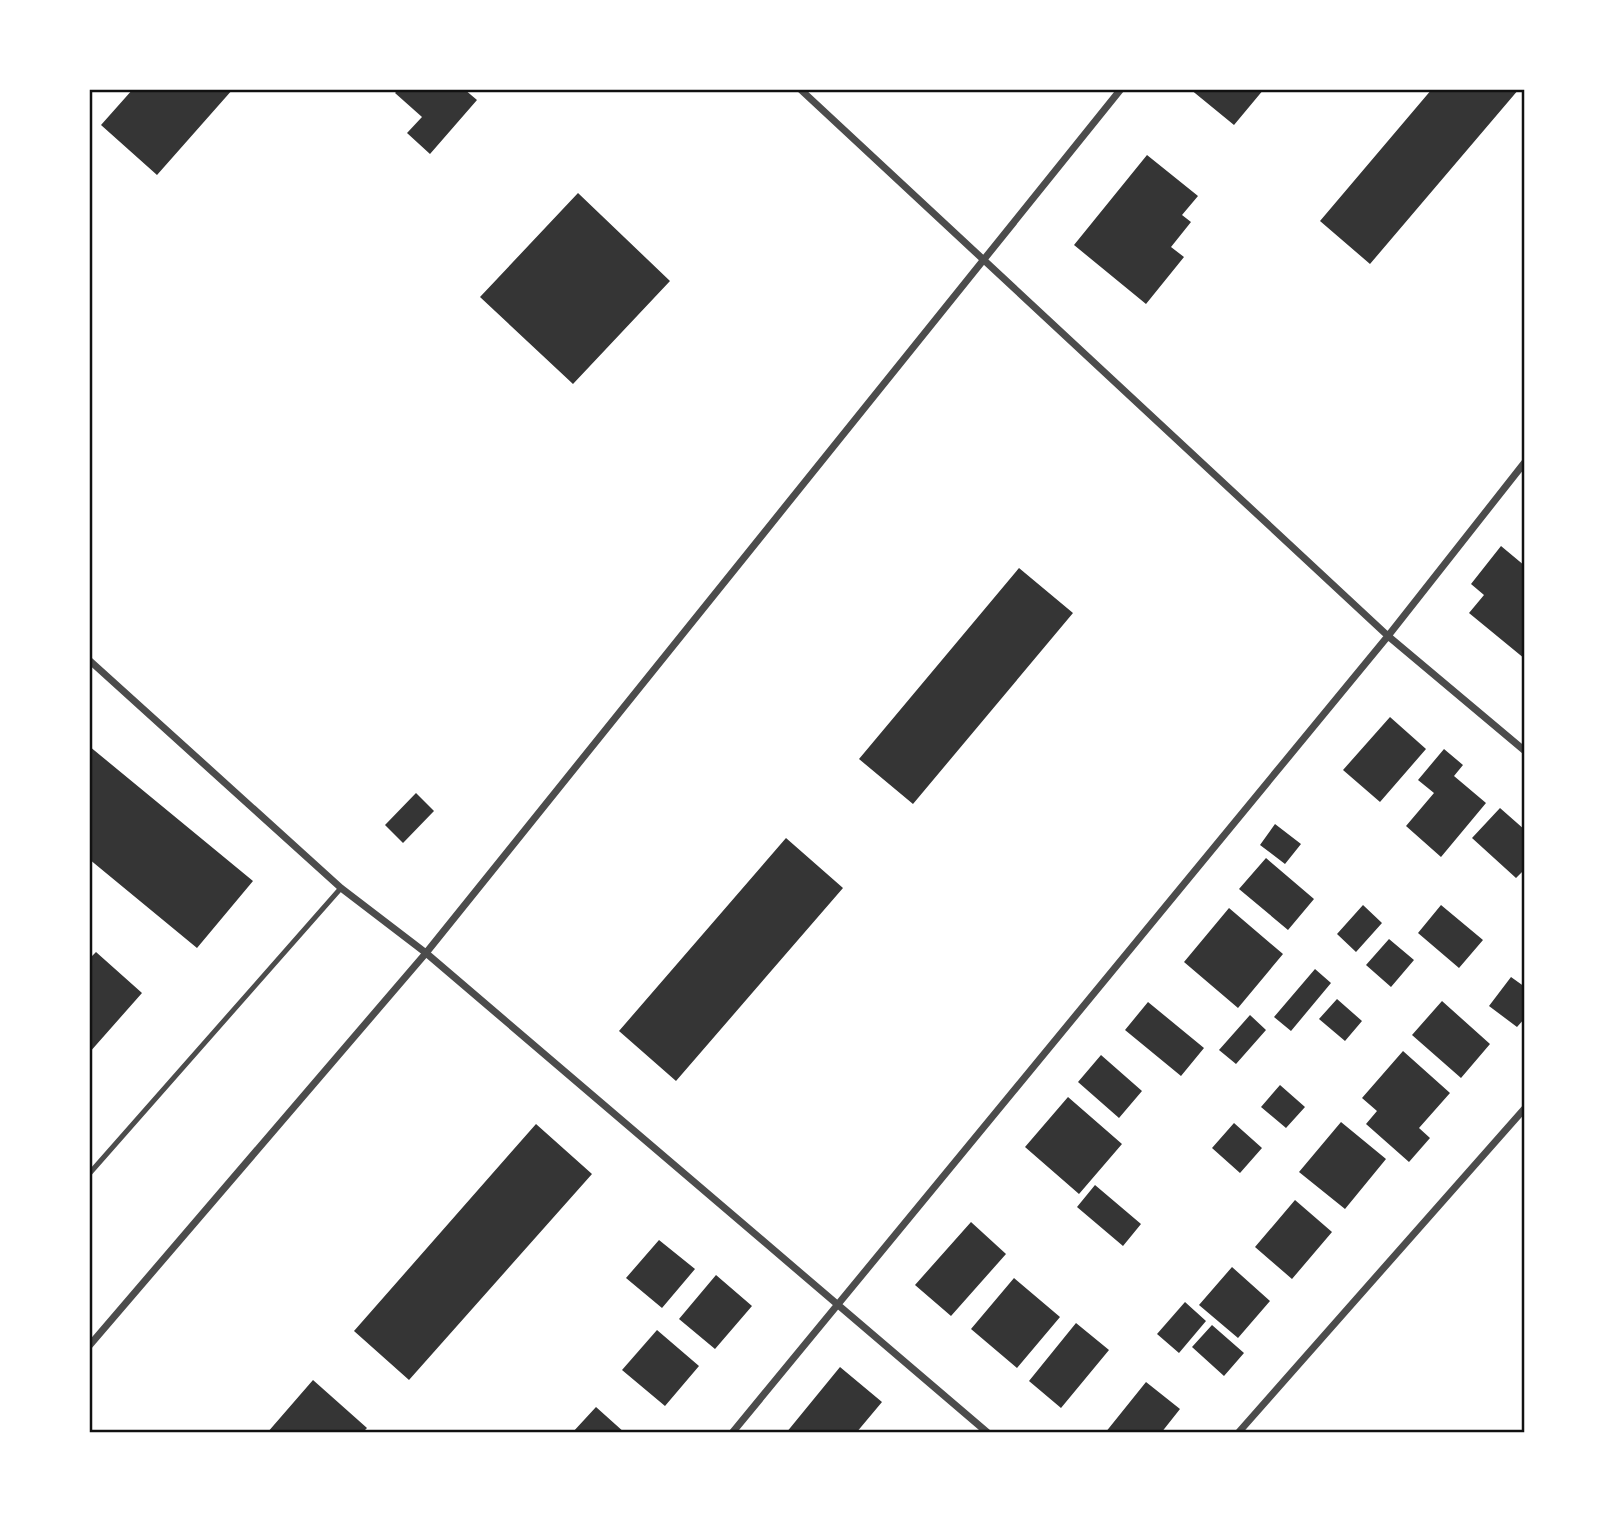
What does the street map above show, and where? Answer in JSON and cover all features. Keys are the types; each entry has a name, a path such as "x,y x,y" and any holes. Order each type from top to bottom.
{"street":[{"path":"800,89 1388,636 1525,751"},
{"path":"89,1346 426,953 1121,89"},
{"path":"732,1433 1388,636 1525,462"},
{"path":"89,660 341,888 426,953 988,1433"},
{"path":"1238,1433 1525,1108"}],"lane":[{"path":"89,1174 341,888"}],"building":[{"path":"133,89 233,89 157,175 101,125"},
{"path":"399,89 464,89 477,100 430,154 407,133 422,117 395,93"},
{"path":"1190,89 1264,89 1234,125"},
{"path":"1432,89 1519,89 1370,264 1320,221"},
{"path":"1147,155 1198,196 1182,215 1191,222 1171,247 1184,257 1146,304 1074,245"},
{"path":"578,193 670,281 573,384 480,297"},
{"path":"1501,546 1525,566 1525,659 1469,613 1484,595 1471,584"},
{"path":"1019,568 1073,613 913,804 859,759"},
{"path":"1390,717 1426,749 1380,802 1343,770"},
{"path":"89,746 253,881 197,948 89,859"},
{"path":"1444,749 1463,765 1454,776 1486,803 1441,857 1406,826 1434,793 1418,780"},
{"path":"416,793 434,811 403,843 385,825"},
{"path":"1500,808 1525,830 1525,869 1516,878 1472,838"},
{"path":"1275,824 1301,844 1285,864 1260,845"},
{"path":"786,838 843,888 676,1081 619,1031"},
{"path":"1266,858 1314,899 1288,930 1239,889"},
{"path":"1363,905 1382,923 1356,952 1337,934"},
{"path":"1441,905 1483,940 1459,968 1418,933"},
{"path":"1229,908 1283,954 1238,1008 1184,962"},
{"path":"1389,939 1414,960 1391,987 1366,965"},
{"path":"96,952 142,993 89,1053 89,959"},
{"path":"1315,969 1331,983 1291,1031 1274,1017"},
{"path":"1511,977 1525,987 1525,1018 1517,1027 1489,1006"},
{"path":"1337,999 1362,1021 1345,1041 1319,1019"},
{"path":"1442,1001 1490,1044 1461,1078 1412,1035"},
{"path":"1148,1002 1204,1048 1181,1076 1125,1030"},
{"path":"1250,1015 1266,1030 1236,1064 1219,1050"},
{"path":"1403,1051 1450,1093 1419,1128 1430,1138 1409,1162 1366,1124 1377,1111 1362,1098"},
{"path":"1101,1055 1142,1091 1119,1118 1078,1082"},
{"path":"1280,1085 1305,1107 1286,1128 1261,1107"},
{"path":"1068,1097 1122,1144 1079,1194 1025,1147"},
{"path":"1341,1122 1386,1159 1345,1209 1299,1172"},
{"path":"1234,1123 1262,1148 1240,1173 1212,1148"},
{"path":"536,1124 592,1174 409,1380 354,1331"},
{"path":"1095,1185 1141,1224 1123,1246 1077,1207"},
{"path":"1295,1200 1332,1232 1292,1279 1255,1247"},
{"path":"971,1222 1006,1254 951,1316 915,1285"},
{"path":"659,1240 695,1269 662,1308 626,1278"},
{"path":"1232,1267 1270,1301 1238,1338 1199,1305"},
{"path":"716,1275 752,1306 715,1349 679,1319"},
{"path":"1014,1278 1060,1317 1017,1368 971,1329"},
{"path":"1185,1302 1206,1321 1179,1353 1157,1334"},
{"path":"1076,1323 1109,1350 1061,1408 1029,1381"},
{"path":"1212,1325 1244,1353 1224,1376 1192,1347"},
{"path":"657,1330 699,1366 665,1406 622,1370"},
{"path":"840,1367 882,1402 856,1433 786,1433"},
{"path":"313,1380 367,1428 362,1433 267,1433"},
{"path":"1146,1382 1180,1409 1161,1433 1105,1433"},
{"path":"596,1407 625,1433 572,1433"}]}
